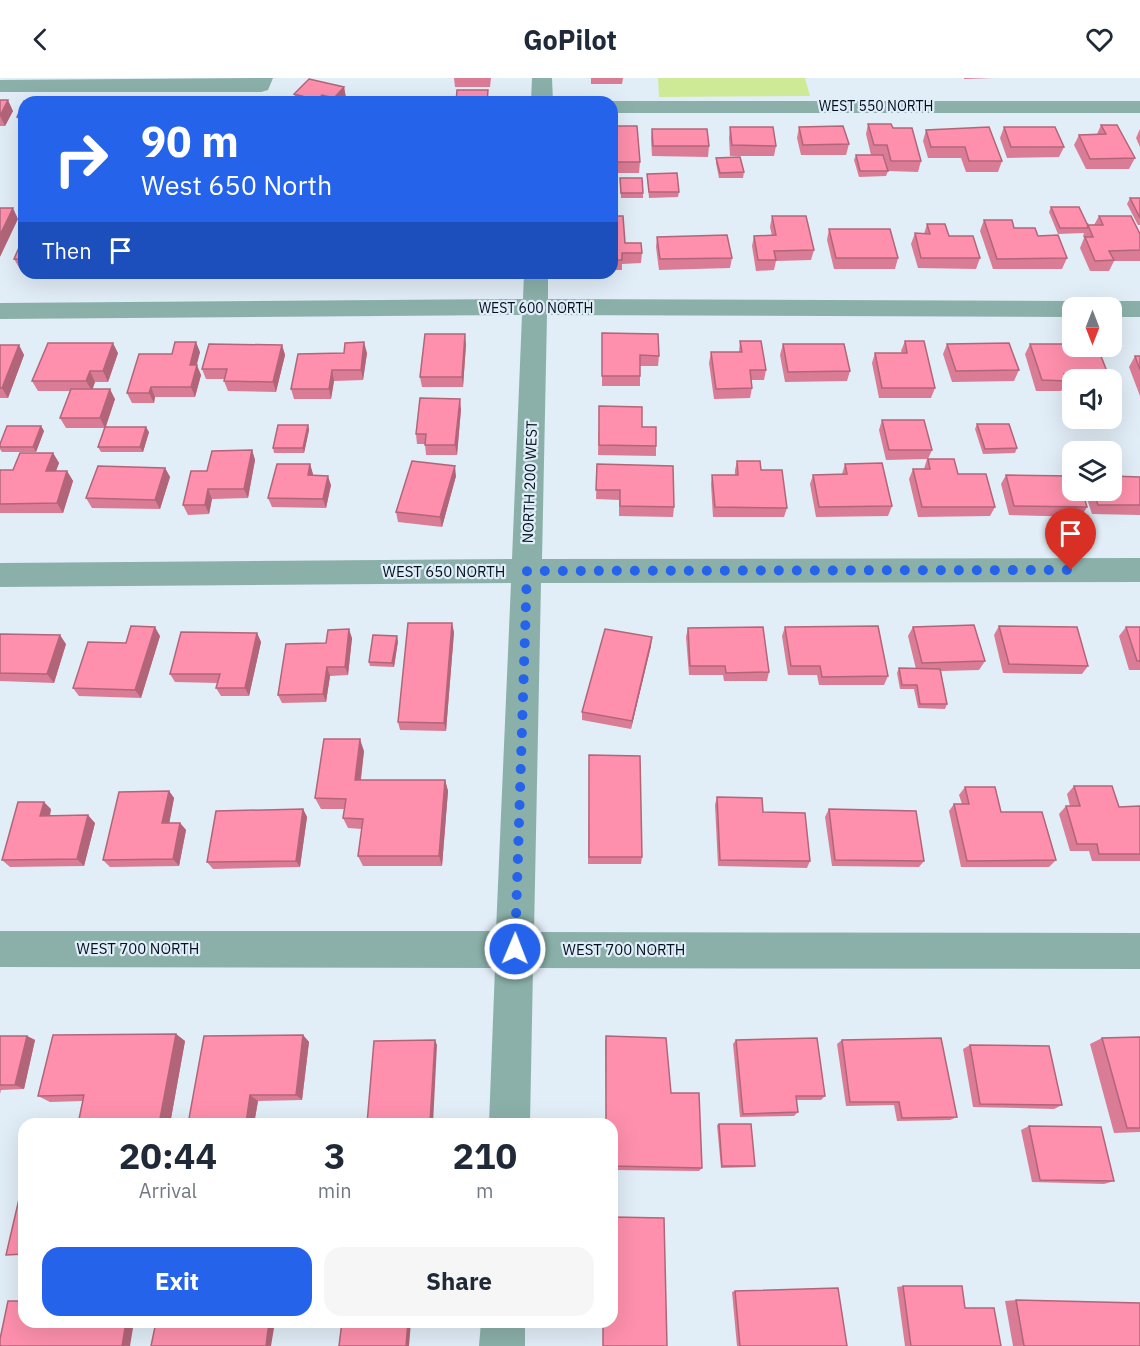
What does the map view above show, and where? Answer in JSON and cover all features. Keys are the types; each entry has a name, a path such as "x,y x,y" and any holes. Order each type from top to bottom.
{"street":[{"path":"0,86 261,86 263,78"},
{"path":"542,78 542,96"},
{"path":"916,85 925,106"},
{"name":"WEST 550 NORTH","path":"618,107 1140,107"},
{"name":"NORTH 200 WEST","path":"509,1118 536,279"},
{"name":"WEST 600 NORTH","path":"0,311 535,307 1062,309"},
{"path":"1122,309 1140,309"},
{"name":"WEST 650 NORTH","path":"0,575 1140,570"},
{"name":"WEST 700 NORTH","path":"0,949 1140,951"},
{"path":"502,1346 503,1328"}],"green space":[{"path":"658,78 805,78 810,96 659,97"}],"building":[{"path":"309,79 344,87 336,96 294,94"},
{"path":"457,90 488,90 488,96 456,96"},
{"path":"0,100 8,100 0,116"},
{"path":"868,124 891,124 893,128 912,128 921,161 891,161 887,145 874,145"},
{"path":"1101,125 1117,125 1135,158 1090,159 1079,135 1106,134"},
{"path":"618,126 637,126 640,162 618,162"},
{"path":"843,126 849,144 803,145 799,127"},
{"path":"730,127 773,127 776,146 732,145"},
{"path":"989,127 1002,161 969,161 965,147 931,147 926,130"},
{"path":"1004,127 1055,127 1064,147 1011,147"},
{"path":"652,129 707,129 709,146 653,146"},
{"path":"856,155 883,155 888,171 860,171"},
{"path":"740,157 744,172 720,173 716,158"},
{"path":"677,173 679,192 649,192 647,174"},
{"path":"620,178 642,178 643,193 621,193"},
{"path":"1130,198 1140,198 1140,218"},
{"path":"1051,207 1079,207 1087,228 1060,228"},
{"path":"0,208 13,208 0,235"},
{"path":"618,216 623,216 625,243 641,243 642,253 622,253 622,260 618,260"},
{"path":"772,216 806,216 814,250 774,251 776,260 758,260 754,236 776,235"},
{"path":"1099,216 1131,216 1140,234 1140,250 1109,251 1114,260 1095,261 1085,237 1093,237 1088,225 1103,225"},
{"path":"984,220 1012,220 1014,228 1035,228 1038,236 1058,235 1067,258 997,259"},
{"path":"927,224 945,224 949,236 973,236 980,258 921,258 915,233 930,234"},
{"path":"829,229 890,229 898,258 836,258"},
{"path":"727,235 732,258 660,259 657,237"},
{"path":"602,333 658,334 659,356 640,355 640,376 602,376"},
{"path":"425,334 465,334 462,377 420,377"},
{"path":"740,341 761,341 766,370 750,370 752,388 716,389 711,352 742,352"},
{"path":"905,341 924,341 935,388 882,388 875,353 907,353"},
{"path":"175,342 196,342 190,365 197,365 191,387 151,387 149,393 127,393 139,354 172,354"},
{"path":"364,342 361,370 332,370 329,389 291,389 298,354 344,353 345,343"},
{"path":"48,343 113,343 103,371 90,371 86,381 32,381"},
{"path":"1009,343 1019,370 956,371 947,344"},
{"path":"209,344 282,345 273,382 224,381 227,369 202,369"},
{"path":"783,344 844,344 850,371 788,372"},
{"path":"1030,344 1062,344 1062,357 1101,357 1106,369 1062,369 1062,381 1042,380"},
{"path":"0,345 19,345 2,388 0,388"},
{"path":"1135,356 1140,356 1140,370"},
{"path":"71,389 110,389 100,418 60,418"},
{"path":"420,398 460,399 455,445 425,445 426,434 416,434"},
{"path":"599,406 642,407 642,427 656,427 656,446 599,445"},
{"path":"882,420 924,420 932,450 889,450"},
{"path":"977,424 1009,424 1017,448 985,449"},
{"path":"278,425 308,425 303,448 273,448"},
{"path":"7,426 41,426 33,447 0,447"},
{"path":"105,427 146,427 140,447 98,447"},
{"path":"252,450 244,489 208,489 205,505 183,505 191,471 207,471 212,451"},
{"path":"20,453 53,453 46,471 67,471 57,503 0,504 0,470 13,470"},
{"path":"928,459 954,459 958,474 986,474 995,507 922,507 913,469 930,469"},
{"path":"412,461 455,466 440,517 396,512"},
{"path":"737,461 760,461 761,470 782,470 787,508 715,507 712,475 738,475"},
{"path":"882,463 892,506 819,507 813,475 847,474 845,464"},
{"path":"277,464 310,464 308,475 328,476 323,499 268,498"},
{"path":"597,464 673,466 674,507 620,506 620,490 596,490"},
{"path":"98,466 165,468 155,500 86,498"},
{"path":"1006,475 1062,476 1062,501 1085,501 1087,507 1014,506"},
{"path":"1122,476 1140,477 1140,505 1098,505 1097,501 1122,501"},
{"path":"408,623 452,623 444,723 398,722"},
{"path":"974,625 985,661 922,663 913,627"},
{"path":"131,626 155,627 135,690 73,688 88,642 126,643"},
{"path":"878,626 888,676 822,677 820,666 791,666 785,627"},
{"path":"999,626 1077,627 1088,666 1009,664"},
{"path":"763,627 769,672 726,673 725,666 690,666 688,628"},
{"path":"1126,627 1140,627 1140,661 1137,661"},
{"path":"349,629 345,667 327,667 323,694 278,695 286,644 326,643 328,630"},
{"path":"605,629 652,637 632,721 582,712"},
{"path":"181,632 257,633 245,688 216,688 220,674 170,674"},
{"path":"0,634 60,635 47,674 0,673"},
{"path":"373,635 397,636 392,663 369,662"},
{"path":"899,668 940,669 947,704 920,704 917,685 902,685"},
{"path":"324,739 360,739 355,780 445,780 439,856 358,856 363,819 343,818 346,799 315,798"},
{"path":"589,755 640,756 642,857 589,857"},
{"path":"1074,786 1112,786 1119,807 1140,806 1140,854 1099,854 1097,844 1077,844 1066,806 1080,806"},
{"path":"965,787 995,787 1001,812 1042,812 1056,860 967,861 954,804 969,804"},
{"path":"169,791 162,823 180,823 173,859 103,860 119,792"},
{"path":"717,797 762,798 763,812 805,813 810,861 720,860"},
{"path":"18,802 44,802 40,816 88,815 77,859 2,860"},
{"path":"303,809 296,861 207,862 216,811"},
{"path":"829,809 916,811 924,861 835,860"},
{"path":"176,1034 160,1118 79,1118 84,1095 38,1096 53,1035"},
{"path":"303,1035 296,1095 250,1095 247,1118 189,1118 204,1036"},
{"path":"0,1036 27,1036 15,1085 0,1085"},
{"path":"606,1036 666,1038 671,1093 699,1093 702,1168 618,1166 618,1118 606,1118"},
{"path":"1140,1037 1140,1128 1127,1128 1102,1038"},
{"path":"817,1038 825,1096 796,1096 798,1112 743,1114 736,1040"},
{"path":"941,1038 957,1117 902,1118 899,1102 850,1102 842,1040"},
{"path":"435,1040 430,1118 368,1118 374,1041"},
{"path":"970,1045 1049,1046 1062,1105 980,1104"},
{"path":"719,1124 751,1124 755,1166 722,1166"},
{"path":"1029,1126 1101,1127 1114,1181 1040,1180"},
{"path":"18,1203 18,1254 6,1255"},
{"path":"618,1217 664,1218 667,1346 603,1346 603,1328 618,1328"},
{"path":"903,1286 962,1286 965,1308 994,1308 1001,1346 911,1346"},
{"path":"838,1288 847,1346 740,1346 735,1291"},
{"path":"1016,1300 1140,1303 1140,1346 1024,1346"},
{"path":"8,1301 18,1301 18,1328 125,1328 122,1346 0,1346"},
{"path":"155,1328 268,1328 266,1346 151,1346"},
{"path":"341,1328 408,1328 406,1346 339,1346"}],"route":[{"path":"515,949 527,571 1071,570"}]}
